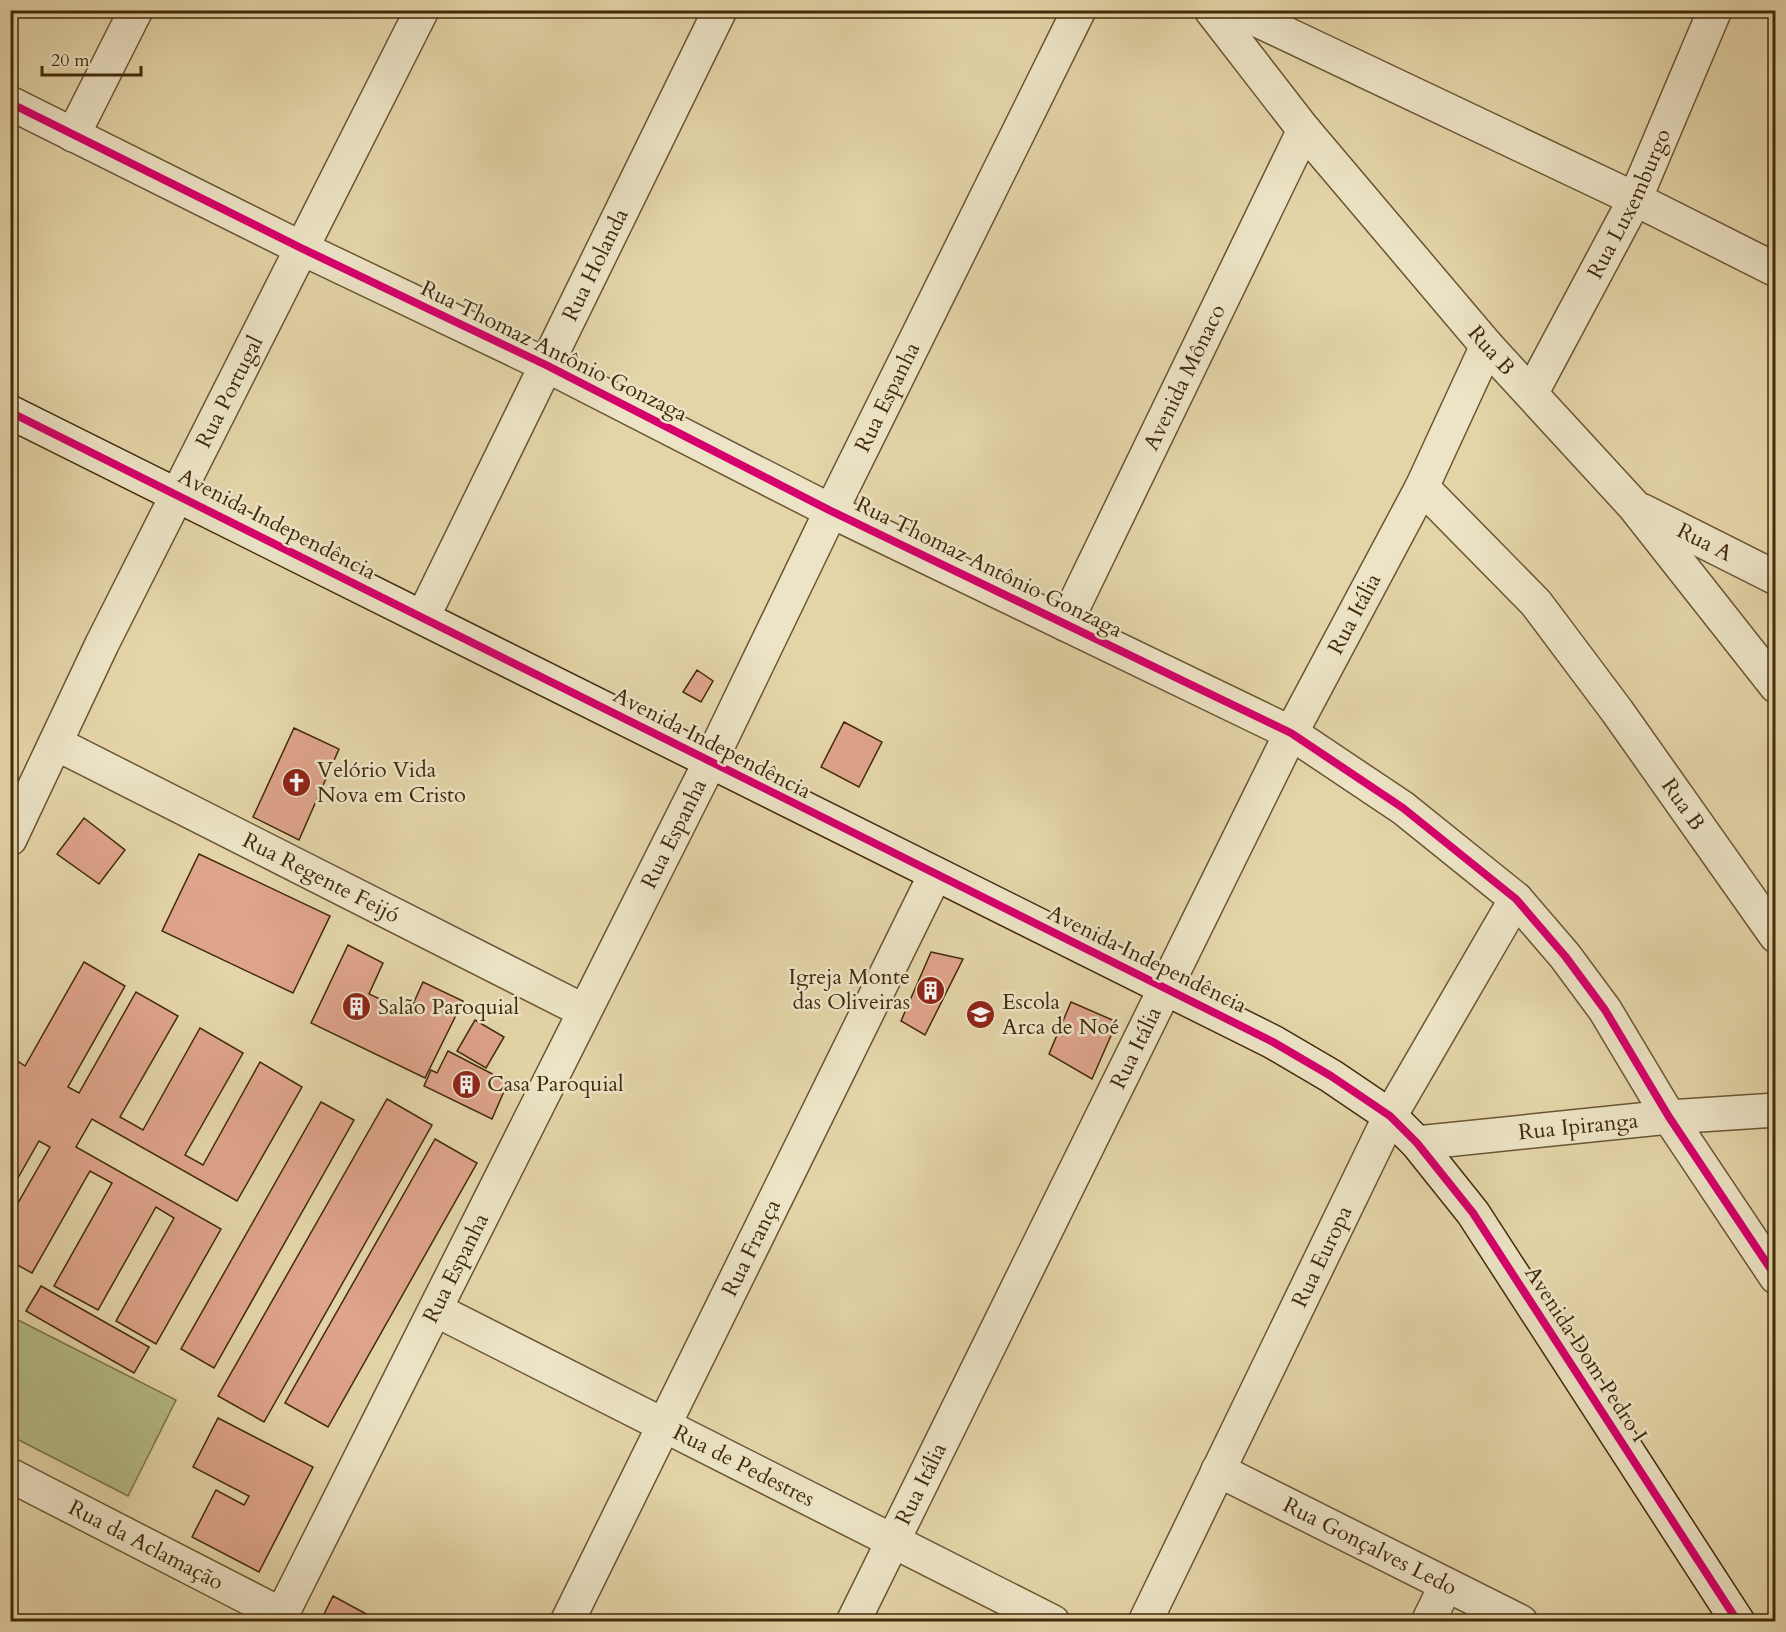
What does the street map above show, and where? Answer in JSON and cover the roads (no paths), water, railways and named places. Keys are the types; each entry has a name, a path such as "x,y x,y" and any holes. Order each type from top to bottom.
{"street":[{"path":"74,135 136,10"},
{"name":"Rua Portugal","path":"10,839 57,744 102,644 422,10"},
{"name":"Rua Holanda","path":"423,617 720,10"},
{"name":"Rua Espanha","path":"280,1618 710,762 831,511 1079,10"},
{"name":"Rua B","path":"1211,10 1304,130 1487,346 1532,392 1634,506 1776,686"},
{"path":"1236,10 1635,199 1776,270"},
{"name":"Rua Luxemburgo","path":"1532,392 1635,199 1715,10"},
{"name":"Rua Thomaz Antônio Gonzaga","path":"10,103 302,248 546,365 831,511 1291,733 1403,808 1516,899 1565,956 1605,1010 1669,1117 1776,1277"},
{"name":"Avenida Mônaco","path":"1065,624 1304,130"},
{"name":"Rua Itália","path":"853,1622 1291,733 1422,487 1487,346"},
{"name":"Avenida Independência","path":"10,412 1273,1042 1331,1076 1390,1116"},
{"name":"Rua B","path":"1422,487 1536,603 1617,711 1776,936"},
{"name":"Rua A","path":"1634,506 1776,578"},
{"name":"Rua Regente Feijó","path":"57,744 584,1011"},
{"name":"Rua França","path":"567,1622 935,875"},
{"name":"Rua Europa","path":"1145,1622 1390,1116 1516,899"},
{"name":"Rua Ipiranga","path":"1417,1143 1669,1117 1776,1110"},
{"name":"Avenida Dom Pedro I","path":"1390,1116 1417,1143 1473,1213 1738,1622"},
{"name":"Rua de Pedestres","path":"436,1310 1053,1622"},
{"name":"Rua Gonçalves Ledo","path":"1218,1470 1521,1622"},
{"name":"Rua da Aclamação","path":"10,1475 280,1618"},
{"path":"1428,1622 1446,1585"}],"place":[{"name":"Velório Vida Nova em Cristo","path":"296,783"},
{"name":"Igreja Monte das Oliveiras","path":"931,990"},
{"name":"Salão Paroquial","path":"357,1007"},
{"name":"Escola Arca de Noé","path":"981,1015"},
{"name":"Casa Paroquial","path":"466,1084"}]}
